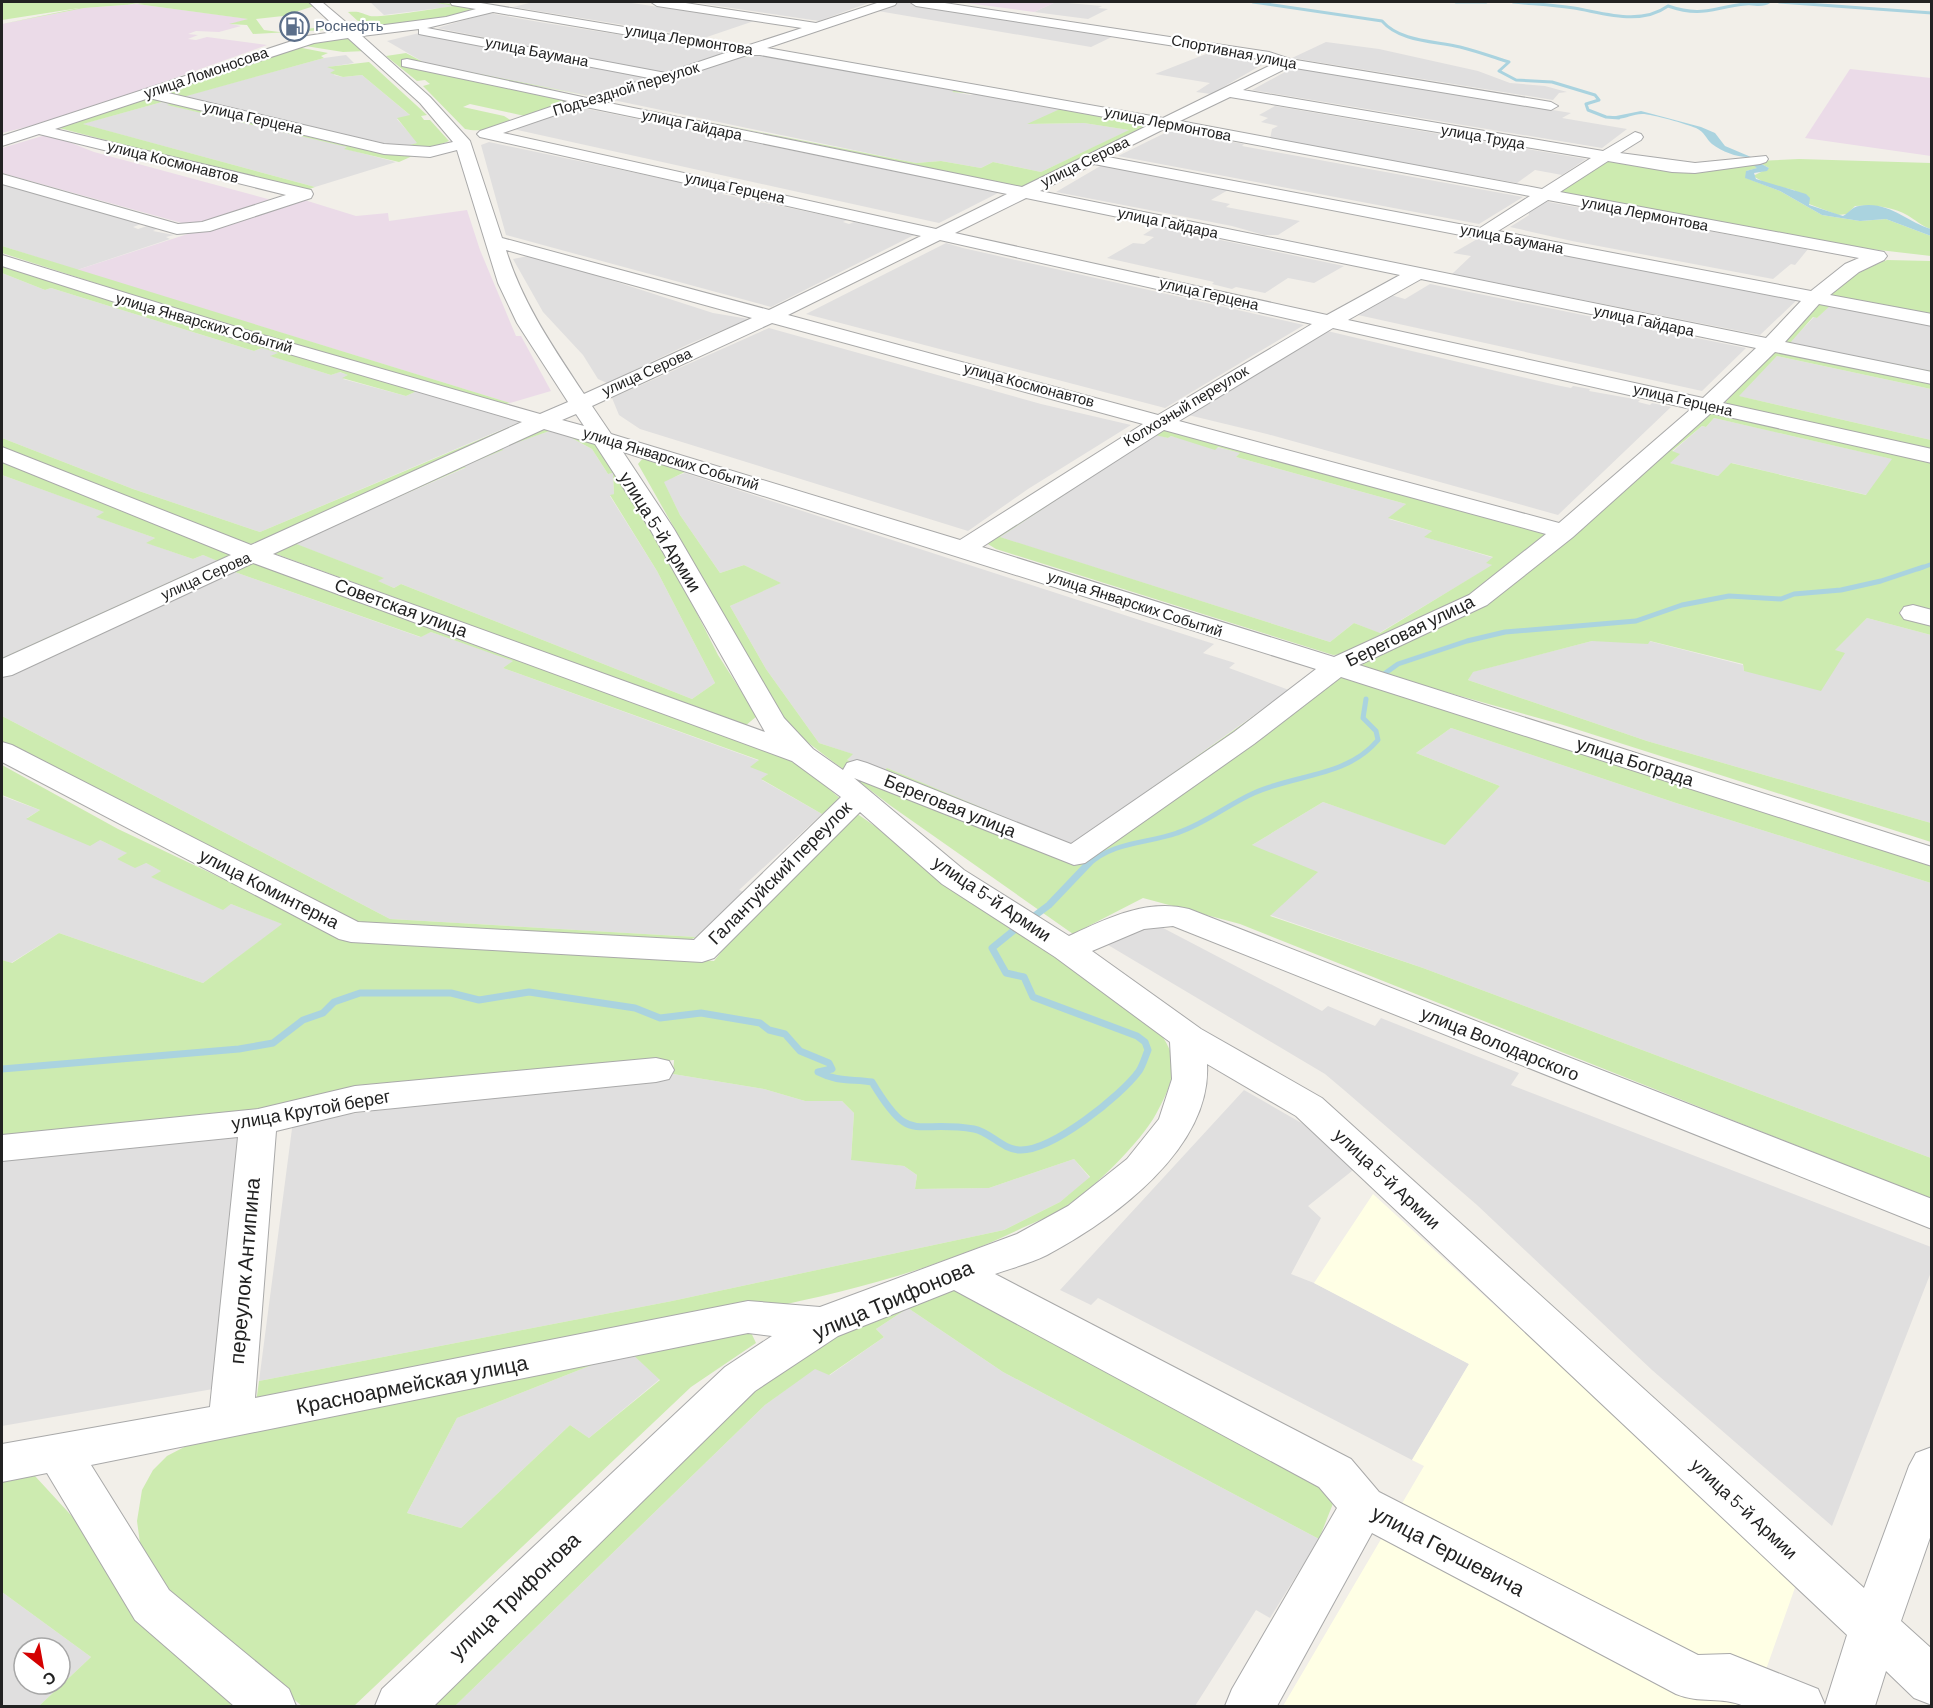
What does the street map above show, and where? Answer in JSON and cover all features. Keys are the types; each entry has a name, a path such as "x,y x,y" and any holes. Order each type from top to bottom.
{"street":[{"name":"улица 5-й Армии","path":"315,2 425,100 464,143 492,241 507,284 527,323 662,529 772,722 803,755 858,783 953,877 1067,950 1188,1037 1309,1107 1874,1628"},
{"name":"улица Лермонтова","path":"456,2 743,51 760,51 1163,123 1878,256"},
{"name":"улица Ломоносова","path":"2,141 290,45 348,33 447,21 520,2"},
{"path":"657,2 815,26"},
{"name":"Подъездной переулок","path":"464,143 571,105 586,104 668,78 891,2"},
{"name":"Спортивная улица","path":"916,2 1269,56 1287,63 1551,106"},
{"name":"улица Баумана","path":"406,27 668,78"},
{"name":"улица Гайдара","path":"407,63 573,98 586,104 1932,378"},
{"name":"улица Серова","path":"2,669 774,315 1287,63"},
{"name":"улица Труда","path":"1228,92 1601,157 1695,168 1760,159"},
{"name":"улица Герцена","path":"148,93 384,149 430,152 464,143"},
{"name":"улица Космонавтов","path":"2,179 169,227 185,229 204,227 305,194 42,129"},
{"name":"улица Герцена","path":"486,134 1932,456"},
{"path":"1484,233 1635,137"},
{"name":"улица Баумана","path":"1093,159 1932,320"},
{"name":"улица Космонавтов","path":"492,241 774,315 1564,532"},
{"name":"Береговая улица","path":"858,783 1074,856 1244,738 1338,666 1367,650 1478,600 1564,532 1707,406 1770,346 1815,297 1852,268 1878,256"},
{"name":"улица Январских Событий","path":"2,260 220,328 543,420 963,549 1211,629 1338,666"},
{"name":"Колхозный переулок","path":"963,549 1160,421 1329,320 1416,274"},
{"name":"Советская улица","path":"2,454 253,555 803,755"},
{"name":"улица Бограда","path":"1338,666 1932,857"},
{"name":"улица Коминтерна","path":"2,751 351,932 702,951"},
{"name":"Галантуйский переулок","path":"702,951 858,783"},
{"name":"улица Володарского","path":"1067,950 1136,918 1155,914 1178,915 1932,1215"},
{"name":"улица Трифонова","path":"400,1707 740,1379 823,1324 1041,1239 1082,1216 1141,1170 1176,1123 1190,1078 1188,1037"},
{"name":"улица Крутой берег","path":"2,1148 258,1122 355,1100 656,1070"},
{"name":"переулок Антипина","path":"231,1421 258,1122"},
{"name":"улица Гершевича","path":"956,1272 1335,1473 1363,1506 1694,1678 1730,1677 1800,1707"},
{"name":"Красноармейская улица","path":"2,1463 231,1421 748,1317 823,1324"},
{"path":"59,1453 152,1605 271,1707"},
{"path":"1850,1707 1874,1628 1932,1466"},
{"path":"1250,1707 1363,1506"},
{"path":"1874,1628 1932,1682"}],"shaded area":[{"path":"370,2 431,2 457,6 384,15"},
{"path":"533,2 625,2 754,21 704,38 513,7"},
{"path":"691,2 871,2 819,21"},
{"path":"901,2 1118,34 1091,47 872,10"},
{"path":"959,2 1056,2 1034,12"},
{"path":"1056,2 1102,6 1098,8 1108,9 1088,19 1034,12"},
{"path":"137,4 250,19 231,24 241,26 219,32 196,31 188,34 198,35 188,39 196,40 207,37 267,45 63,118 2,133 2,24 84,8"},
{"path":"489,13 729,52 669,74 437,28"},
{"path":"423,32 656,78 595,97 425,63 387,41"},
{"path":"1326,42 1379,49 1478,71 1510,83 1545,86 1567,92 1559,93 1553,100 1292,58"},
{"path":"757,54 957,90 954,92 970,95 1061,109 1029,124 1084,123 1130,130 1041,172 993,162 981,168 941,161 916,163 613,100 740,56"},
{"path":"1206,54 1265,63 1211,94 1196,92 1210,83 1155,74"},
{"path":"346,55 354,63 329,67 336,70 334,75 343,77 362,75 411,116 397,119 418,143 399,148 181,97 324,58"},
{"path":"1294,67 1571,113 1562,118 1627,129 1602,148 1252,90"},
{"path":"1850,69 1931,78 1931,156 1805,138"},
{"path":"162,102 348,147 346,149 396,162 315,187 82,124"},
{"path":"1275,106 1586,159 1562,175 1535,170 1517,183 1270,139 1272,129 1278,126 1261,122 1268,118 1259,115"},
{"path":"578,107 1000,192 939,223 513,129"},
{"path":"1169,131 1523,197 1479,224 1118,156"},
{"path":"49,134 94,152 275,201 201,225 189,225 2,173 2,148"},
{"path":"489,142 726,192 722,194 847,220 843,222 849,224 854,222 914,235 771,307 506,235 481,145"},
{"path":"1102,165 1228,190 1211,200 1230,204 1226,207 1300,221 1278,235 1264,235 1232,226 1056,192"},
{"path":"2,184 141,224 133,227 138,229 147,226 157,229 153,231 174,235 166,237 170,239 77,270 2,246"},
{"path":"298,198 356,216 388,213 389,221 467,210 480,250 516,336 521,336 551,391 510,403 77,270"},
{"path":"1543,201 1808,249 1795,265 1791,264 1773,279 1510,227 1529,215 1528,210"},
{"path":"1159,225 1344,266 1314,283 1288,278 1265,293 1236,287 1232,289 1212,284 1214,282 1107,258 1133,243 1144,244 1154,237 1143,235"},
{"path":"1479,238 1799,298 1760,335 1452,274 1471,256 1453,253"},
{"path":"946,243 1304,325 1165,408 806,314"},
{"path":"533,255 713,313 749,319 689,344 607,383 598,379 583,355 543,312 513,259"},
{"path":"2,273 45,290 51,288 254,351 262,348 279,353 271,356 331,375 339,372 349,375 343,379 406,396 419,390 522,421 260,532 133,489 2,438"},
{"path":"1430,284 1746,348 1702,391 1349,313 1387,294 1405,299"},
{"path":"1832,303 1931,322 1931,371 1789,343 1814,317 1817,318"},
{"path":"769,328 1041,404 1131,425 1028,489 968,531 640,429 619,415 612,398"},
{"path":"1323,330 1556,385 1590,389 1589,391 1640,400 1638,402 1650,405 1652,403 1671,407 1558,515 1267,434 1184,414"},
{"path":"1777,356 1931,389 1931,440 1738,396"},
{"path":"1714,418 1893,459 1867,495 1732,463 1718,476 1669,463 1679,454 1672,452 1702,426 1706,427"},
{"path":"555,429 592,449 608,474 613,473 614,494 610,496 657,571 715,683 692,699 401,584 394,588 377,581 383,578 293,543 465,468 463,466 502,450 501,448"},
{"path":"1155,434 1241,453 1236,457 1406,504 1389,519 1432,531 1425,537 1494,558 1487,563 1493,565 1379,633 1354,623 1330,642 999,537"},
{"path":"685,473 1214,644 1203,653 1235,663 1229,668 1289,690 1071,846 887,768 882,772 847,760 852,754 819,743 766,669 730,606 780,583 744,565 720,573 680,515 663,481"},
{"path":"2,475 105,512 97,517 155,538 147,543 193,559 203,555 221,562 197,573 193,571 2,658"},
{"path":"232,571 420,637 431,632 514,661 503,668 760,761 768,774 762,780 822,814 739,890 744,892 696,937 390,919 2,716 2,676"},
{"path":"1867,618 1931,635 1931,823 1647,741 1468,680 1472,672 1592,641 1649,641 1743,665 1744,671 1844,654 1834,650"},
{"path":"1451,728 1676,803 1931,883 1931,1158 1423,968 1270,915 1252,845 1323,802 1445,844 1500,786 1416,753"},
{"path":"2,796 40,810 27,818 100,840 128,853 117,859 146,863 162,871 152,877 223,909 231,904 283,924 203,983 59,933 11,963 2,960"},
{"path":"1144,918 1322,1011 1328,1006 1375,1026 1381,1018 1519,1073 1511,1085 1931,1247 1931,1272 1832,1526 1652,1370 1477,1205 1325,1074 1108,945"},
{"path":"673,1074 764,1089 805,1101 842,1101 854,1113 851,1159 904,1166 917,1175 915,1189 989,1188 1074,1159 1090,1178 1060,1202 1004,1230 672,1301 259,1381 293,1121"},
{"path":"1244,1090 1312,1129 1357,1167 1308,1206 1321,1218 1291,1274 1314,1283 1469,1364 1412,1460 1098,1298 1091,1305 1060,1290"},
{"path":"245,1127 225,1251 213,1389 2,1426 2,1154"},
{"path":"1373,1194 1797,1582 1753,1706 1283,1706 1424,1466 1412,1460 1469,1364 1314,1283"},
{"path":"908,1308 1003,1372 1319,1539 1270,1618 1256,1610 1195,1706 455,1706 765,1405 815,1368 830,1375 884,1337 876,1329"},
{"path":"631,1353 660,1379 589,1438 570,1425 461,1528 407,1513 457,1418 602,1361"},
{"path":"2,1592 62,1636 12,1636 12,1696 50,1696 39,1706 2,1706"},
{"path":"72,1643 91,1657 72,1675"}],"green space":[{"path":"2,2 144,2 84,8 2,24 79,8 2,20"},
{"path":"150,2 310,2 314,6 283,16 256,19 264,30 279,32 314,28 317,25 326,26 321,27 325,30 253,34 247,25 229,24 248,19 137,4 129,5"},
{"path":"431,2 484,7 440,20 360,29 349,25 360,23 348,12 376,16 454,6"},
{"path":"333,37 350,38 365,51 343,52 299,45"},
{"path":"297,47 328,53 321,56 324,58 183,97 399,148 417,143 397,118 410,115 362,75 343,77 330,73 335,70 327,67 369,62 427,115 421,116 424,120 430,120 449,141 426,150 393,150 157,94 285,49"},
{"path":"756,52 1114,115 1152,125 1022,187 704,121 916,163 941,161 981,168 993,162 1041,172 1129,130 1084,123 1027,124 1060,109 952,92 955,90 757,54 746,57 737,55"},
{"path":"406,53 425,63 590,96 473,74 578,100 529,117 470,104 463,107 504,116 512,121 483,130 465,129 423,86 430,84 425,80 417,81 386,56"},
{"path":"151,96 417,154 399,162 162,102 83,124 315,187 304,191 59,128"},
{"path":"1799,159 1931,163 1931,229 1901,212 1882,207 1855,206 1847,214 1838,215 1809,204 1794,190 1767,184 1753,176 1769,168 1756,161"},
{"path":"1603,160 1665,168 1748,161 1758,168 1746,171 1746,178 1780,191 1822,215 1860,221 1886,219 1931,236 1931,256 1836,245 1557,195 1587,169"},
{"path":"2,246 510,403 503,405 176,309 2,253"},
{"path":"1887,260 1931,261 1931,322 1833,303 1817,318 1813,317 1790,343 1931,371 1931,389 1777,356 1739,396 1931,440 1931,451 1725,403 1779,341 1818,302 1839,285 1862,271"},
{"path":"2,262 85,290 530,420 255,544 243,543 2,450 2,438 133,489 260,532 521,422 419,390 406,396 342,378 348,375 340,372 331,375 270,356 278,353 262,348 254,351 51,288 45,290 2,273"},
{"path":"1707,408 1931,457 1931,635 1867,618 1835,650 1845,653 1821,691 1744,671 1743,664 1650,641 1648,644 1592,641 1473,672 1468,680 1647,741 1931,823 1931,842 1560,724 1364,669 1362,663 1431,629","holes":["1714,418 1892,459 1866,495 1731,463 1718,476 1670,463 1680,454 1672,451 1702,426 1706,427"]},
{"path":"553,423 581,432 606,450 638,510 668,556 718,655 757,716 745,726 268,551 541,426","holes":["555,429 592,449 608,474 613,473 614,494 610,495 657,571 715,683 692,699 401,584 394,588 378,581 384,578 294,543 466,467 464,466 503,450 502,448"]},
{"path":"1159,424 1553,531 1481,590 1344,654 1333,655 996,549 983,541","holes":["1155,435 1168,438 1171,436 1215,450 1218,447 1240,453 1236,457 1406,504 1388,518 1432,531 1424,537 1493,557 1486,563 1492,565 1380,633 1354,623 1330,642 1000,537"]},
{"path":"643,458 687,471 664,482 680,515 720,573 744,565 781,583 730,606 766,669 819,743 853,754 847,760 882,772 887,768 1071,845 1268,706 1290,715 1340,677 1345,677 1931,861 1931,883 1676,803 1451,728 1416,753 1500,786 1445,845 1323,802 1252,845 1318,872 1270,916 1423,968 1931,1158 1931,1199 1240,924 1143,898 1073,934 891,806 802,738 780,715 638,464"},
{"path":"2,462 226,547 238,552 240,556 2,666 2,658 194,571 197,572 220,562 203,555 193,559 146,543 155,538 96,517 104,512 2,475"},
{"path":"256,560 775,753 804,768 842,800 822,814 761,779 768,774 750,767 759,760 503,668 513,661 431,632 421,637 232,571"},
{"path":"2,716 390,919 696,937 688,941 359,924 29,768 2,752"},
{"path":"2,765 118,829 339,934 373,939 714,961 766,896 856,813 1144,1013 1170,1050 1173,1072 1170,1084 1156,1114 1139,1138 1115,1165 1076,1199 1041,1220 930,1265 797,1302 255,1410 259,1381 672,1301 1004,1230 1060,1202 1090,1177 1074,1159 989,1188 915,1189 917,1175 904,1166 851,1160 854,1113 842,1101 805,1101 764,1089 673,1074 674,1060 388,1087 273,1107 2,1140 2,960 12,963 59,933 203,983 282,924 231,904 223,910 151,877 161,871 146,863 135,868 117,859 127,853 100,840 90,846 26,819 40,810 2,795"},
{"path":"951,1288 1326,1487 1334,1501 1319,1539 1003,1372 908,1308 876,1329 884,1337 829,1375 815,1369 765,1405 455,1706 412,1706 655,1469 814,1344"},
{"path":"746,1322 756,1343 691,1387 354,1706 302,1706 164,1594 142,1558 137,1521 142,1490 153,1470 167,1456 190,1444","holes":["631,1353 660,1380 589,1438 570,1425 461,1528 407,1513 457,1418 602,1361"]},
{"path":"35,1476 80,1525 138,1613 246,1706 39,1706 50,1696 72,1696 72,1675 91,1657 72,1643 72,1636 62,1636 2,1592 2,1481"}],"water":[{"path":"1641,111 1701,127 1715,133 1725,146 1751,157 1741,157 1726,152 1712,144 1699,130 1669,119 1642,114 1619,119 1611,117"},
{"path":"1748,161 1756,161 1769,168 1767,171 1754,173 1756,179 1806,194 1810,198 1809,205 1843,216 1857,207 1879,206 1931,229 1931,236 1886,219 1860,221 1822,215 1780,191 1745,178 1746,171 1757,168"}],"waterway":[{"path":"1253,2 1382,21 1389,28 1408,37 1460,47 1509,62 1499,71 1516,80 1552,82 1595,95 1599,100 1586,104 1588,110 1606,117 1619,118"},
{"path":"1456,2 1486,2"},
{"path":"1513,2 1634,17 1657,12 1668,6 1690,11 1708,11 1735,5 1769,2"},
{"path":"1779,2 1932,13"},
{"path":"1918,569 1932,564"},
{"path":"1384,674 1398,664 1467,641 1505,632 1636,621 1682,605 1729,596 1781,599 1794,594 1841,590 1881,581 1923,567"},
{"path":"1088,865 1098,857 1119,847 1165,837 1187,829 1254,793 1336,768 1351,761 1378,740 1376,731 1363,718 1366,699"},
{"path":"1029,920 1049,905 1089,863"},
{"path":"2,1069 239,1049 273,1043 303,1020 323,1013 334,1002 360,993 451,993 479,1000 529,992 635,1008 660,1018 701,1013 760,1023 769,1030 785,1034 800,1051 829,1063 832,1069 818,1072 838,1079 872,1082 885,1102 905,1123 925,1127 974,1129 1019,1150 1049,1142 1102,1108 1139,1071 1148,1050 1145,1042 1137,1036 1033,997 1024,977 1006,973 992,948 1018,927"}],"place":[{"name":"Роснефть","path":"294,26"}]}
